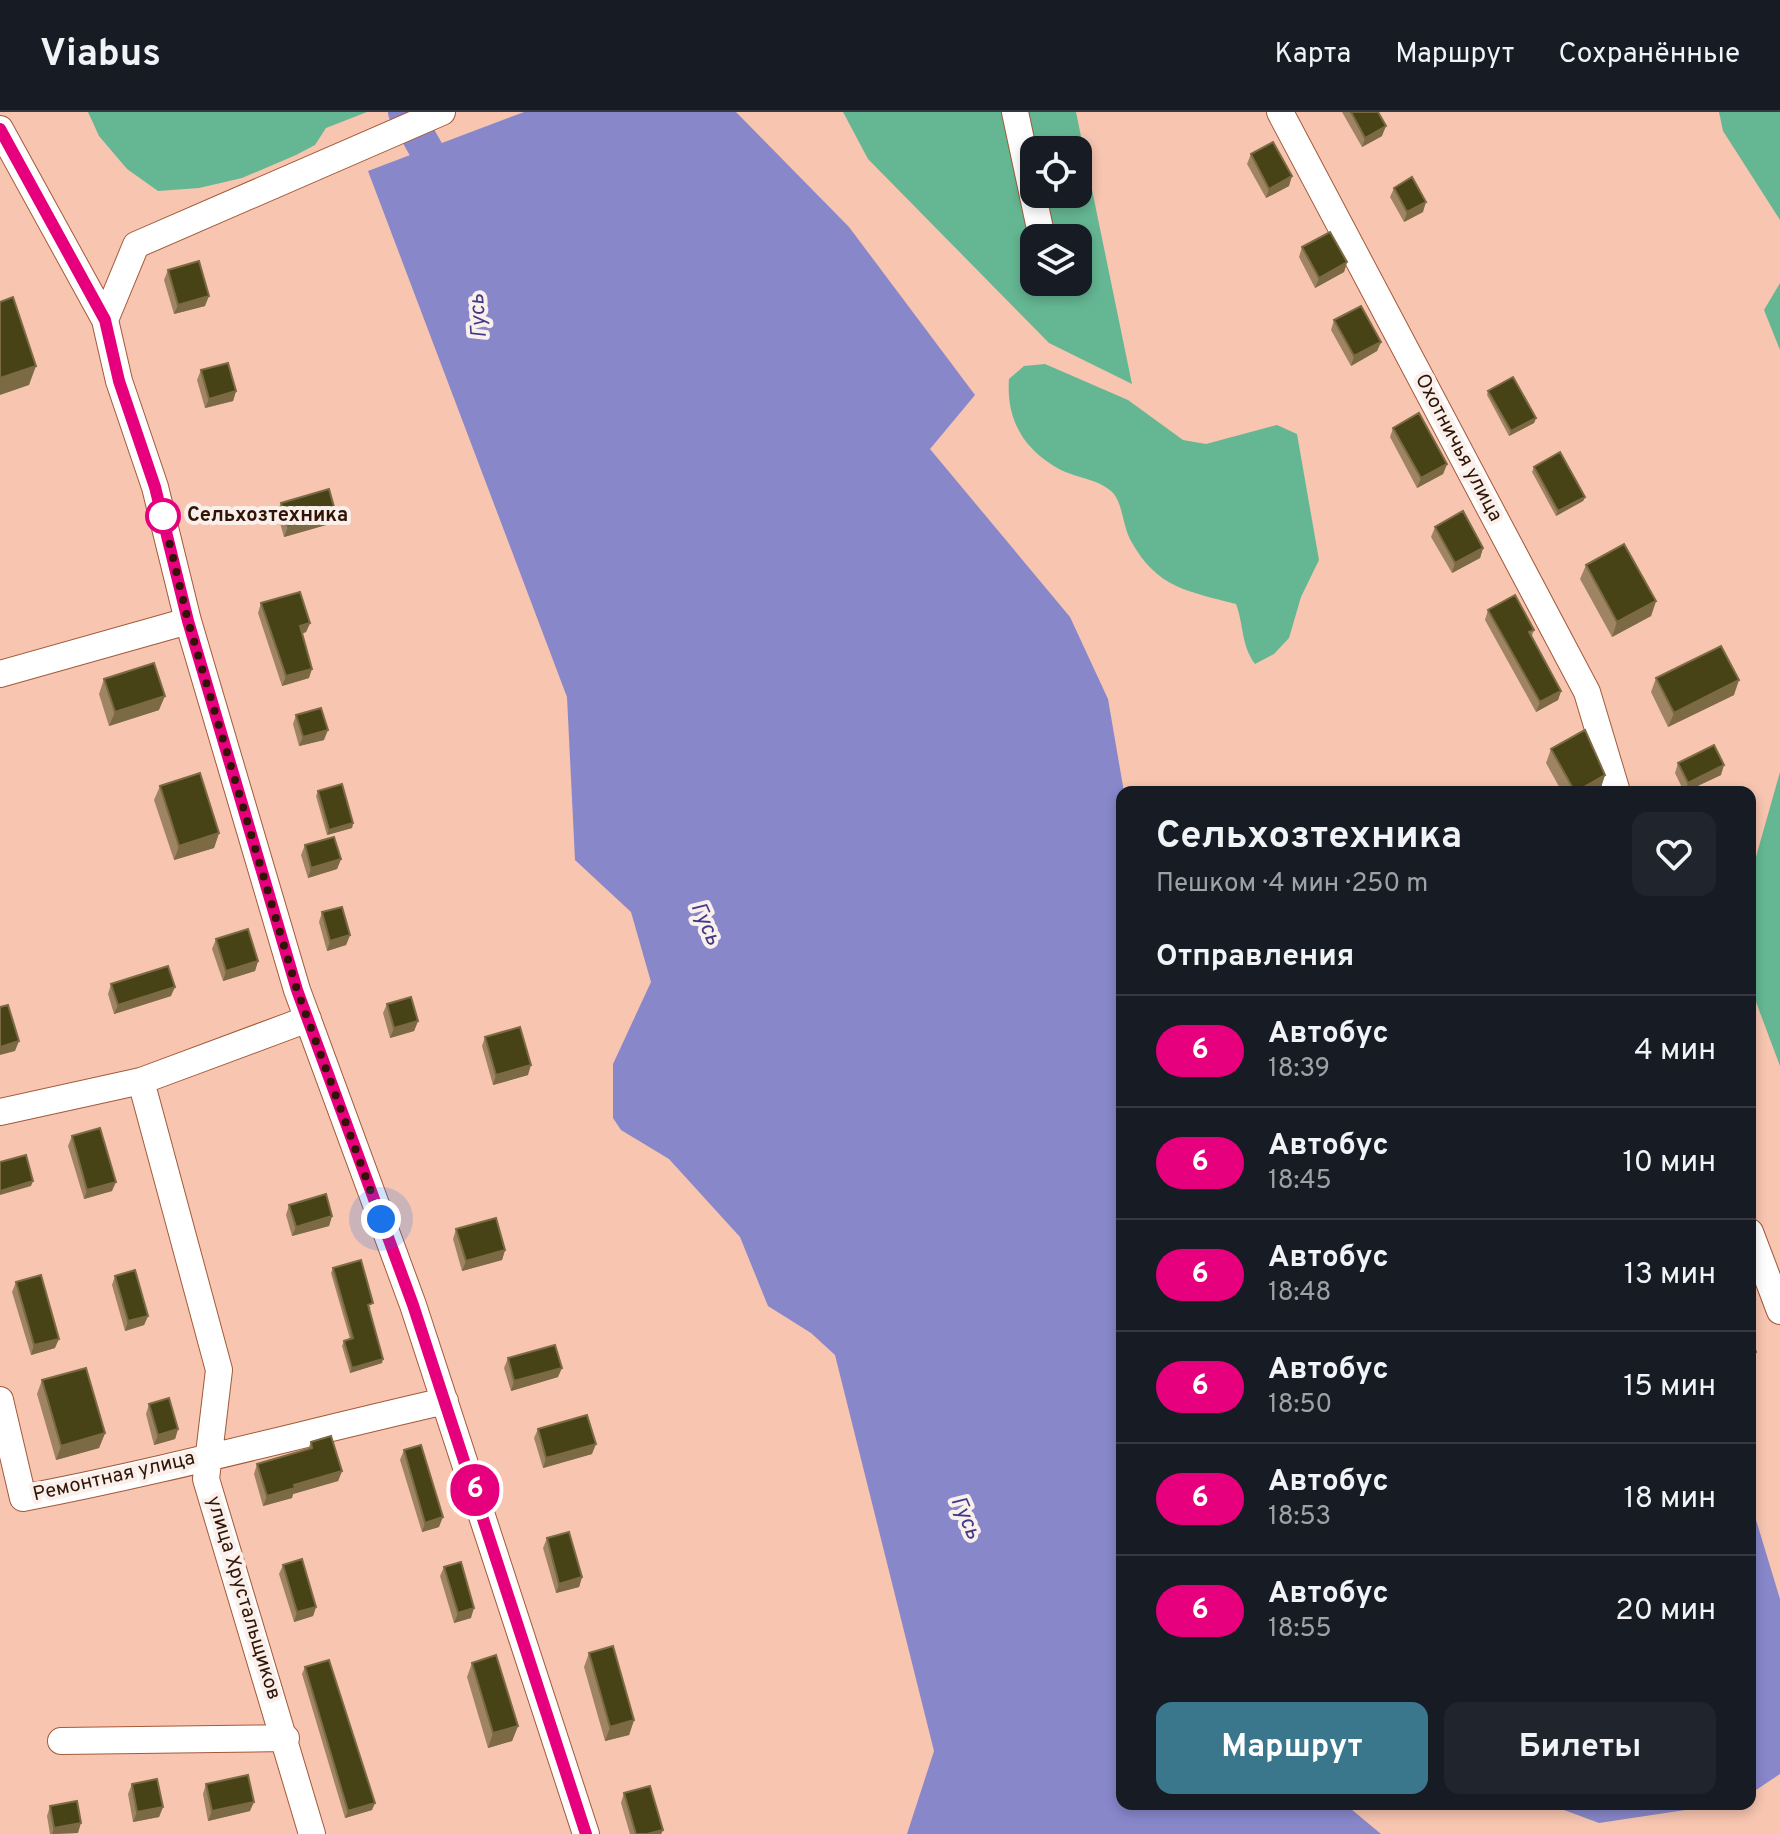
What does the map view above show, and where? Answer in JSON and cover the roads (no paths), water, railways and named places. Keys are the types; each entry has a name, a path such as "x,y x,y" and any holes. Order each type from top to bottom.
{"street":[{"path":"105,320 136,245 442,112"},
{"path":"1015,112 1039,224"},
{"name":"Охотничья улица","path":"1280,112 1587,692 1615,786"},
{"path":"0,129 105,320 119,381 155,487 188,621 308,1019 445,1401 586,1834"},
{"path":"0,674 188,621"},
{"path":"0,1112 141,1081 308,1019"},
{"name":"улица Хрустальщиков","path":"141,1081 219,1370 206,1479 286,1738 312,1834"},
{"path":"1756,1248 1780,1311"},
{"name":"Ремонтная улица","path":"0,1400 23,1498 122,1479 209,1455"},
{"path":"209,1455 445,1401"},
{"path":"61,1741 286,1738"}],"water":[{"path":"524,112 736,112 849,227 975,395 930,449 1070,617 1108,699 1123,786 1116,786 1116,1810 1352,1810 1381,1834 907,1834 934,1751 835,1355 811,1333 768,1306 740,1237 669,1159 621,1130 613,1118 613,1064 651,982 631,912 575,860 567,697 368,171"},
{"path":"1756,1520 1780,1599 1780,1774 1756,1790"},
{"path":"1564,1810 1685,1810 1599,1823"}],"waterway":[{"name":"Гусь","path":"405,112 448,189"}],"place":[{"name":"Сельхозтехника","path":"163,516"}]}
